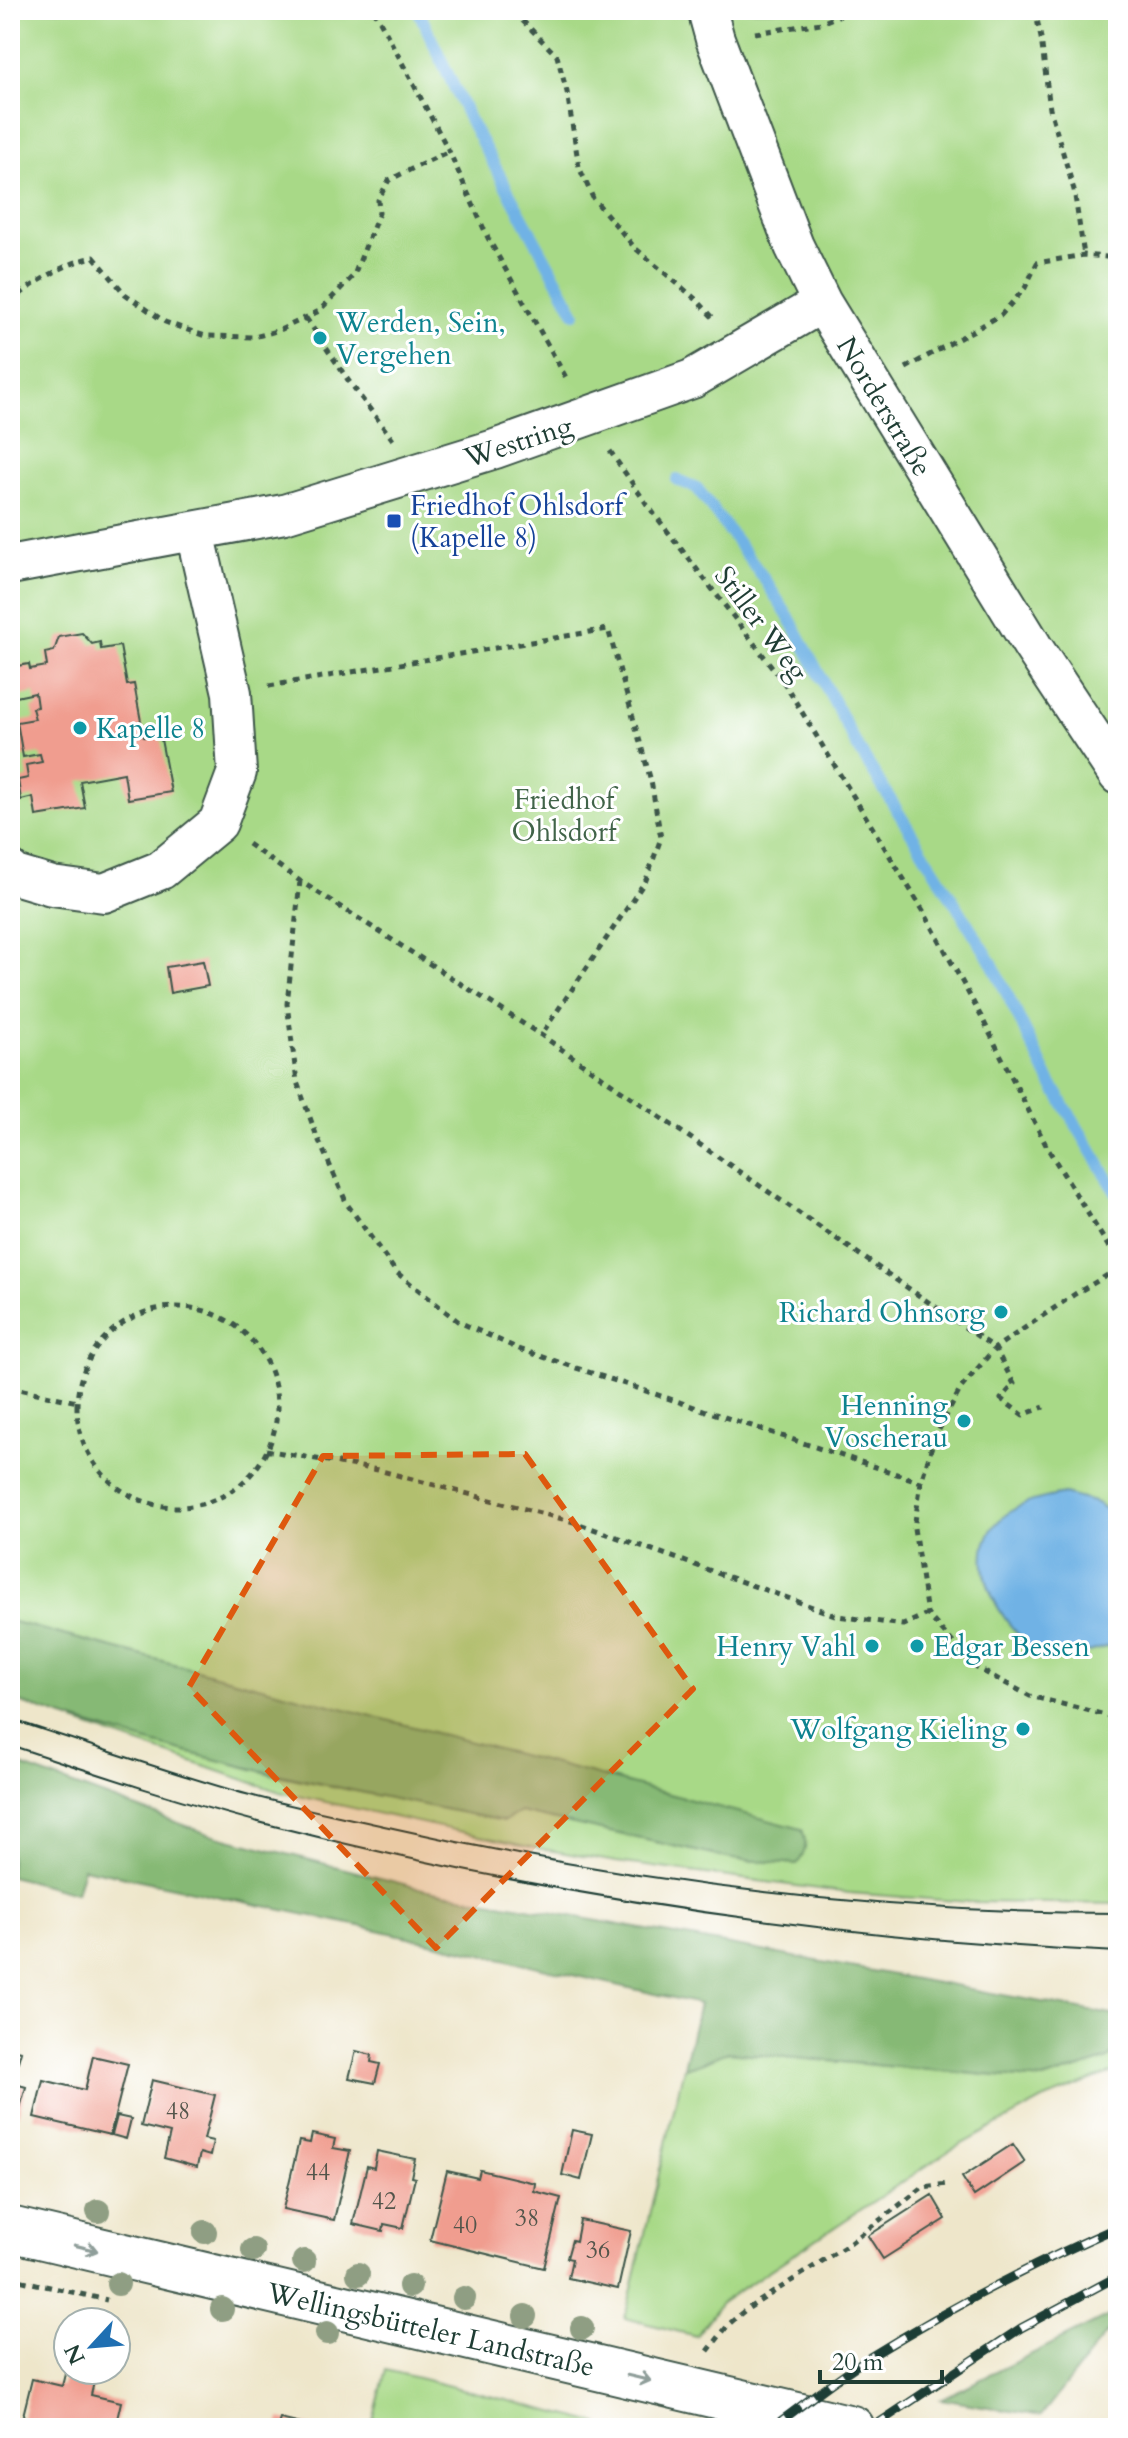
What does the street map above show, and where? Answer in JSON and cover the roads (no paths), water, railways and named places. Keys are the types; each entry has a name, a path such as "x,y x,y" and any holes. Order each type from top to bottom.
{"main road":[{"name":"Wellingsbütteler Landstraße","path":"10,2229 852,2428"}],"street":[{"name":"Norderstraße","path":"711,25 794,246 822,303 1033,647 1118,775"},
{"name":"Westring","path":"10,565 284,514 417,473 587,418 692,379 822,303"},
{"path":"10,870 15,875 52,886 104,893 161,870 218,823 237,772 232,693 195,532"}],"water":[{"path":"1064,1494 1097,1503 1118,1519 1118,1642 1086,1653 1063,1655 1029,1646 1006,1620 990,1590 984,1557 986,1541 1007,1514 1027,1503"}],"waterway":[{"path":"418,10 469,119 575,313"},
{"path":"677,480 697,488 763,577 793,624 857,746 991,961 1048,1078 1118,1195"}],"tram line":[{"path":"10,1719 255,1796 572,1864 753,1891 844,1900 1027,1912 1118,1913"},
{"path":"10,1745 248,1819 488,1875 697,1911 802,1925 1012,1946 1118,1952"}],"railway":[{"path":"771,2428 853,2368 926,2323 1118,2227"},
{"path":"871,2428 1021,2328 1118,2276"}],"place":[{"name":"Werden, Sein, Vergehen","path":"320,338"},
{"name":"Friedhof Ohlsdorf (Kapelle 8)","path":"394,521"},
{"name":"Kapelle 8","path":"80,728"},
{"name":"Richard Ohnsorg","path":"1001,1312"},
{"name":"Henning Voscherau","path":"964,1421"},
{"name":"Henry Vahl","path":"872,1646"},
{"name":"Edgar Bessen","path":"917,1646"},
{"name":"Wolfgang Kieling","path":"1023,1729"}],"park label":[{"name":"Friedhof Ohlsdorf","path":"564,815"}]}
